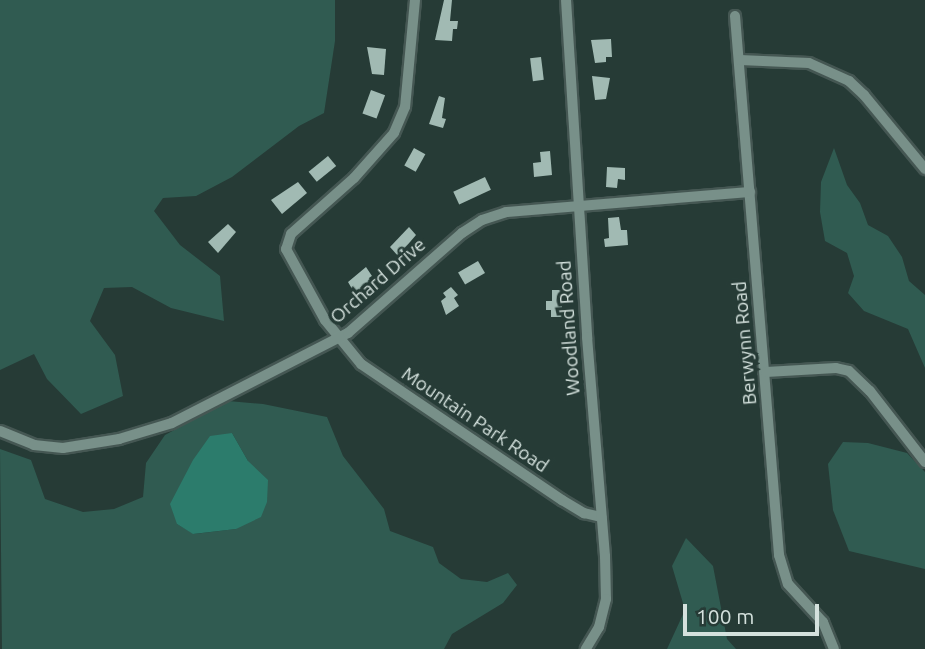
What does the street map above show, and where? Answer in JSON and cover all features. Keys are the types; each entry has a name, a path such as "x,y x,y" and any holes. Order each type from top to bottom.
{"street":[{"name":"Mountain Park Road","path":"415,0 405,107 394,133 354,178 290,234 286,249 290,262 338,339 361,364 562,500 584,513 602,517"},
{"name":"Woodland Road","path":"566,0 606,599 599,627 586,649"},
{"name":"Berwynn Road","path":"736,16 779,555 788,584 824,622 834,649"},
{"path":"740,60 786,60 833,72 864,95 921,156 925,169"},
{"name":"Orchard Drive","path":"0,431 34,445 64,448 119,439 172,423 338,339 364,321 426,263 482,220 506,212 750,192"},
{"path":"766,372 836,368 849,371 870,391 925,462"}],"shaded area":[{"path":"0,0 335,0 335,41 324,113 299,126 232,177 196,196 163,198 154,211 180,245 220,276 224,321 171,308 132,287 104,288 90,321 115,355 123,396 81,414 47,379 34,354 0,370"},
{"path":"834,148 847,185 860,203 868,225 888,236 902,257 909,281 925,295 925,368 908,329 864,311 848,293 854,276 847,253 825,241 820,212 821,182"},
{"path":"228,401 263,404 327,417 343,456 384,509 390,531 433,547 439,563 461,579 487,582 508,573 517,585 503,603 452,634 444,649 2,649 0,449 31,460 45,499 83,512 114,509 143,497 146,463 165,435","holes":["232,433 248,461 236,529 194,534 177,524"]},
{"path":"232,433 248,461 268,480 267,502 261,517 236,529 193,534 177,524 170,504 193,460 210,436"},
{"path":"843,442 868,443 907,453 925,472 925,569 849,551 833,510 828,464"},
{"path":"686,538 713,566 727,639 736,649 667,649 685,610 672,566"}],"building":[{"path":"444,0 452,0 450,21 458,21 457,29 453,29 452,41 435,40"},
{"path":"611,39 612,57 606,57 606,62 595,63 591,40"},
{"path":"367,47 386,49 384,75 372,74"},
{"path":"541,57 544,80 533,81 530,58"},
{"path":"592,76 610,78 606,99 595,100"},
{"path":"371,90 385,95 377,119 362,113"},
{"path":"439,96 445,98 442,118 446,119 443,128 429,124"},
{"path":"414,148 425,154 416,172 404,165"},
{"path":"550,151 552,175 534,177 533,163 541,162 540,152"},
{"path":"328,156 336,166 317,182 309,172"},
{"path":"607,167 625,168 625,180 618,179 617,188 606,187"},
{"path":"485,177 491,190 459,204 453,192"},
{"path":"298,182 307,193 282,214 271,200"},
{"path":"619,217 621,230 627,230 628,245 605,247 604,239 609,238 608,218"},
{"path":"228,224 236,232 218,253 208,242"},
{"path":"409,227 416,235 398,256 390,247"},
{"path":"478,261 485,273 465,285 458,272"},
{"path":"366,267 372,276 369,278 372,283 355,294 348,282"},
{"path":"451,287 458,295 454,298 459,306 446,315 441,301 446,297 443,293"},
{"path":"552,290 562,290 562,317 551,317 551,310 546,310 546,301 552,301"}]}
